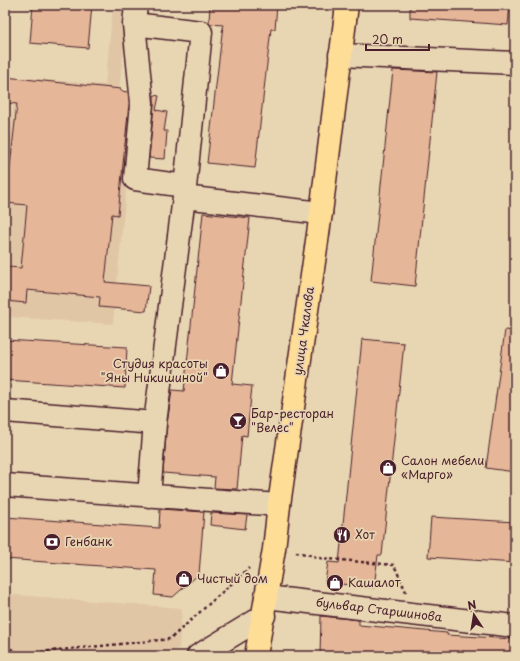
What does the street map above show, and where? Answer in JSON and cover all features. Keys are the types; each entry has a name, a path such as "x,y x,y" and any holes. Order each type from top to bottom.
{"main road":[{"name":"улица Чкалова","path":"256,656 274,549 321,213 347,5"}],"street":[{"path":"150,496 155,423 185,191 201,32 134,14 142,102 134,179 185,191 321,213"},
{"path":"340,55 515,63"},
{"path":"5,411 155,423"},
{"path":"5,485 279,505"},
{"path":"198,656 265,607"},
{"name":"бульвар Старшинова","path":"265,607 515,626"}],"path":[{"path":"5,646 20,654"}],"shaded area":[{"path":"113,5 128,5 119,92 134,108 113,324 5,317 5,194 16,77 105,85"},
{"path":"5,594 182,608 179,648 164,656 5,656"}],"building":[{"path":"33,5 92,5 88,48 30,43"},
{"path":"210,5 277,5 275,29 271,29 255,168 207,163 223,25 209,23"},
{"path":"410,5 510,5 508,25 410,18"},
{"path":"393,70 437,72 415,286 371,281"},
{"path":"5,77 121,89 121,91 128,92 129,103 118,215 112,214 105,282 149,286 146,311 99,307 100,297 27,290 26,303 5,301 8,267 21,268 27,205 6,203 17,104 5,103"},
{"path":"154,95 159,96 156,110 167,112 164,131 167,131 165,159 149,158"},
{"path":"203,213 250,218 232,384 252,386 247,436 242,435 237,489 214,488 215,477 163,473 167,424 172,390 184,391"},
{"path":"505,330 515,331 515,472 486,468"},
{"path":"362,339 404,343 382,555 378,555 374,588 325,582 328,562 339,563"},
{"path":"5,340 127,347 125,388 5,380"},
{"path":"160,509 204,512 199,574 173,597 154,595 156,570 5,559 5,517 159,528"},
{"path":"211,513 247,515 245,529 210,525"},
{"path":"431,517 515,522 515,563 428,557"},
{"path":"321,616 359,620 359,625 447,633 447,635 513,639 512,656 320,656"}],"place":[{"name":"Студия красоты \"Яны Никишиной\"","path":"221,371"},
{"name":"Бар-ресторан \"Велес\"","path":"238,421"},
{"name":"Салон мебели «Марго»","path":"388,468"},
{"name":"Хот","path":"342,535"},
{"name":"Генбанк","path":"52,542"},
{"name":"Чистый дом","path":"184,579"},
{"name":"Кашалот","path":"335,583"}]}
